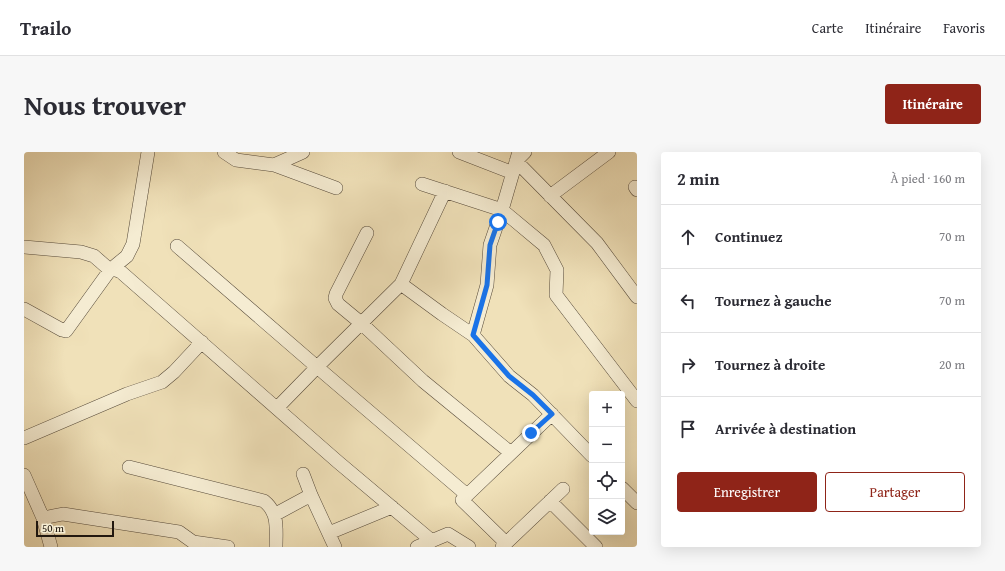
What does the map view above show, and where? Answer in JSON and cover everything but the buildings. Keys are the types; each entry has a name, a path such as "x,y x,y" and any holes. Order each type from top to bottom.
{"street":[{"path":"24,308 66,331 110,270 127,256 133,244 148,152"},
{"path":"224,152 236,160 264,165 274,165 336,188"},
{"path":"274,165 303,152"},
{"path":"459,152 516,162 597,243 637,297"},
{"path":"473,335 487,285 490,245 516,162 525,152"},
{"path":"550,196 610,152"},
{"path":"422,184 502,210 544,246 557,270 556,295 637,401"},
{"path":"277,408 400,284 445,191"},
{"path":"367,233 336,294 335,298 338,304 362,322 423,382 511,452"},
{"path":"177,246 467,495"},
{"path":"24,247 81,252 94,256 110,270 122,272 338,462 432,541"},
{"path":"400,284 473,335 509,376 533,395 589,453"},
{"path":"24,438 127,394 162,382 174,372 202,342"},
{"path":"552,414 462,500 504,545 563,489"},
{"path":"129,466 264,501 271,506 274,515 276,523 276,547"},
{"path":"303,474 335,547"},
{"path":"24,475 43,518 51,547"},
{"path":"625,491 637,503"},
{"path":"274,515 311,495"},
{"path":"550,501 589,545"},
{"path":"329,533 392,507"},
{"path":"43,518 63,514 179,532 193,542 228,547"},
{"path":"417,547 448,534 469,547"}],"route":[{"path":"498,222 490,245 487,285 473,335 509,376 533,395 552,414 531,433"}]}
